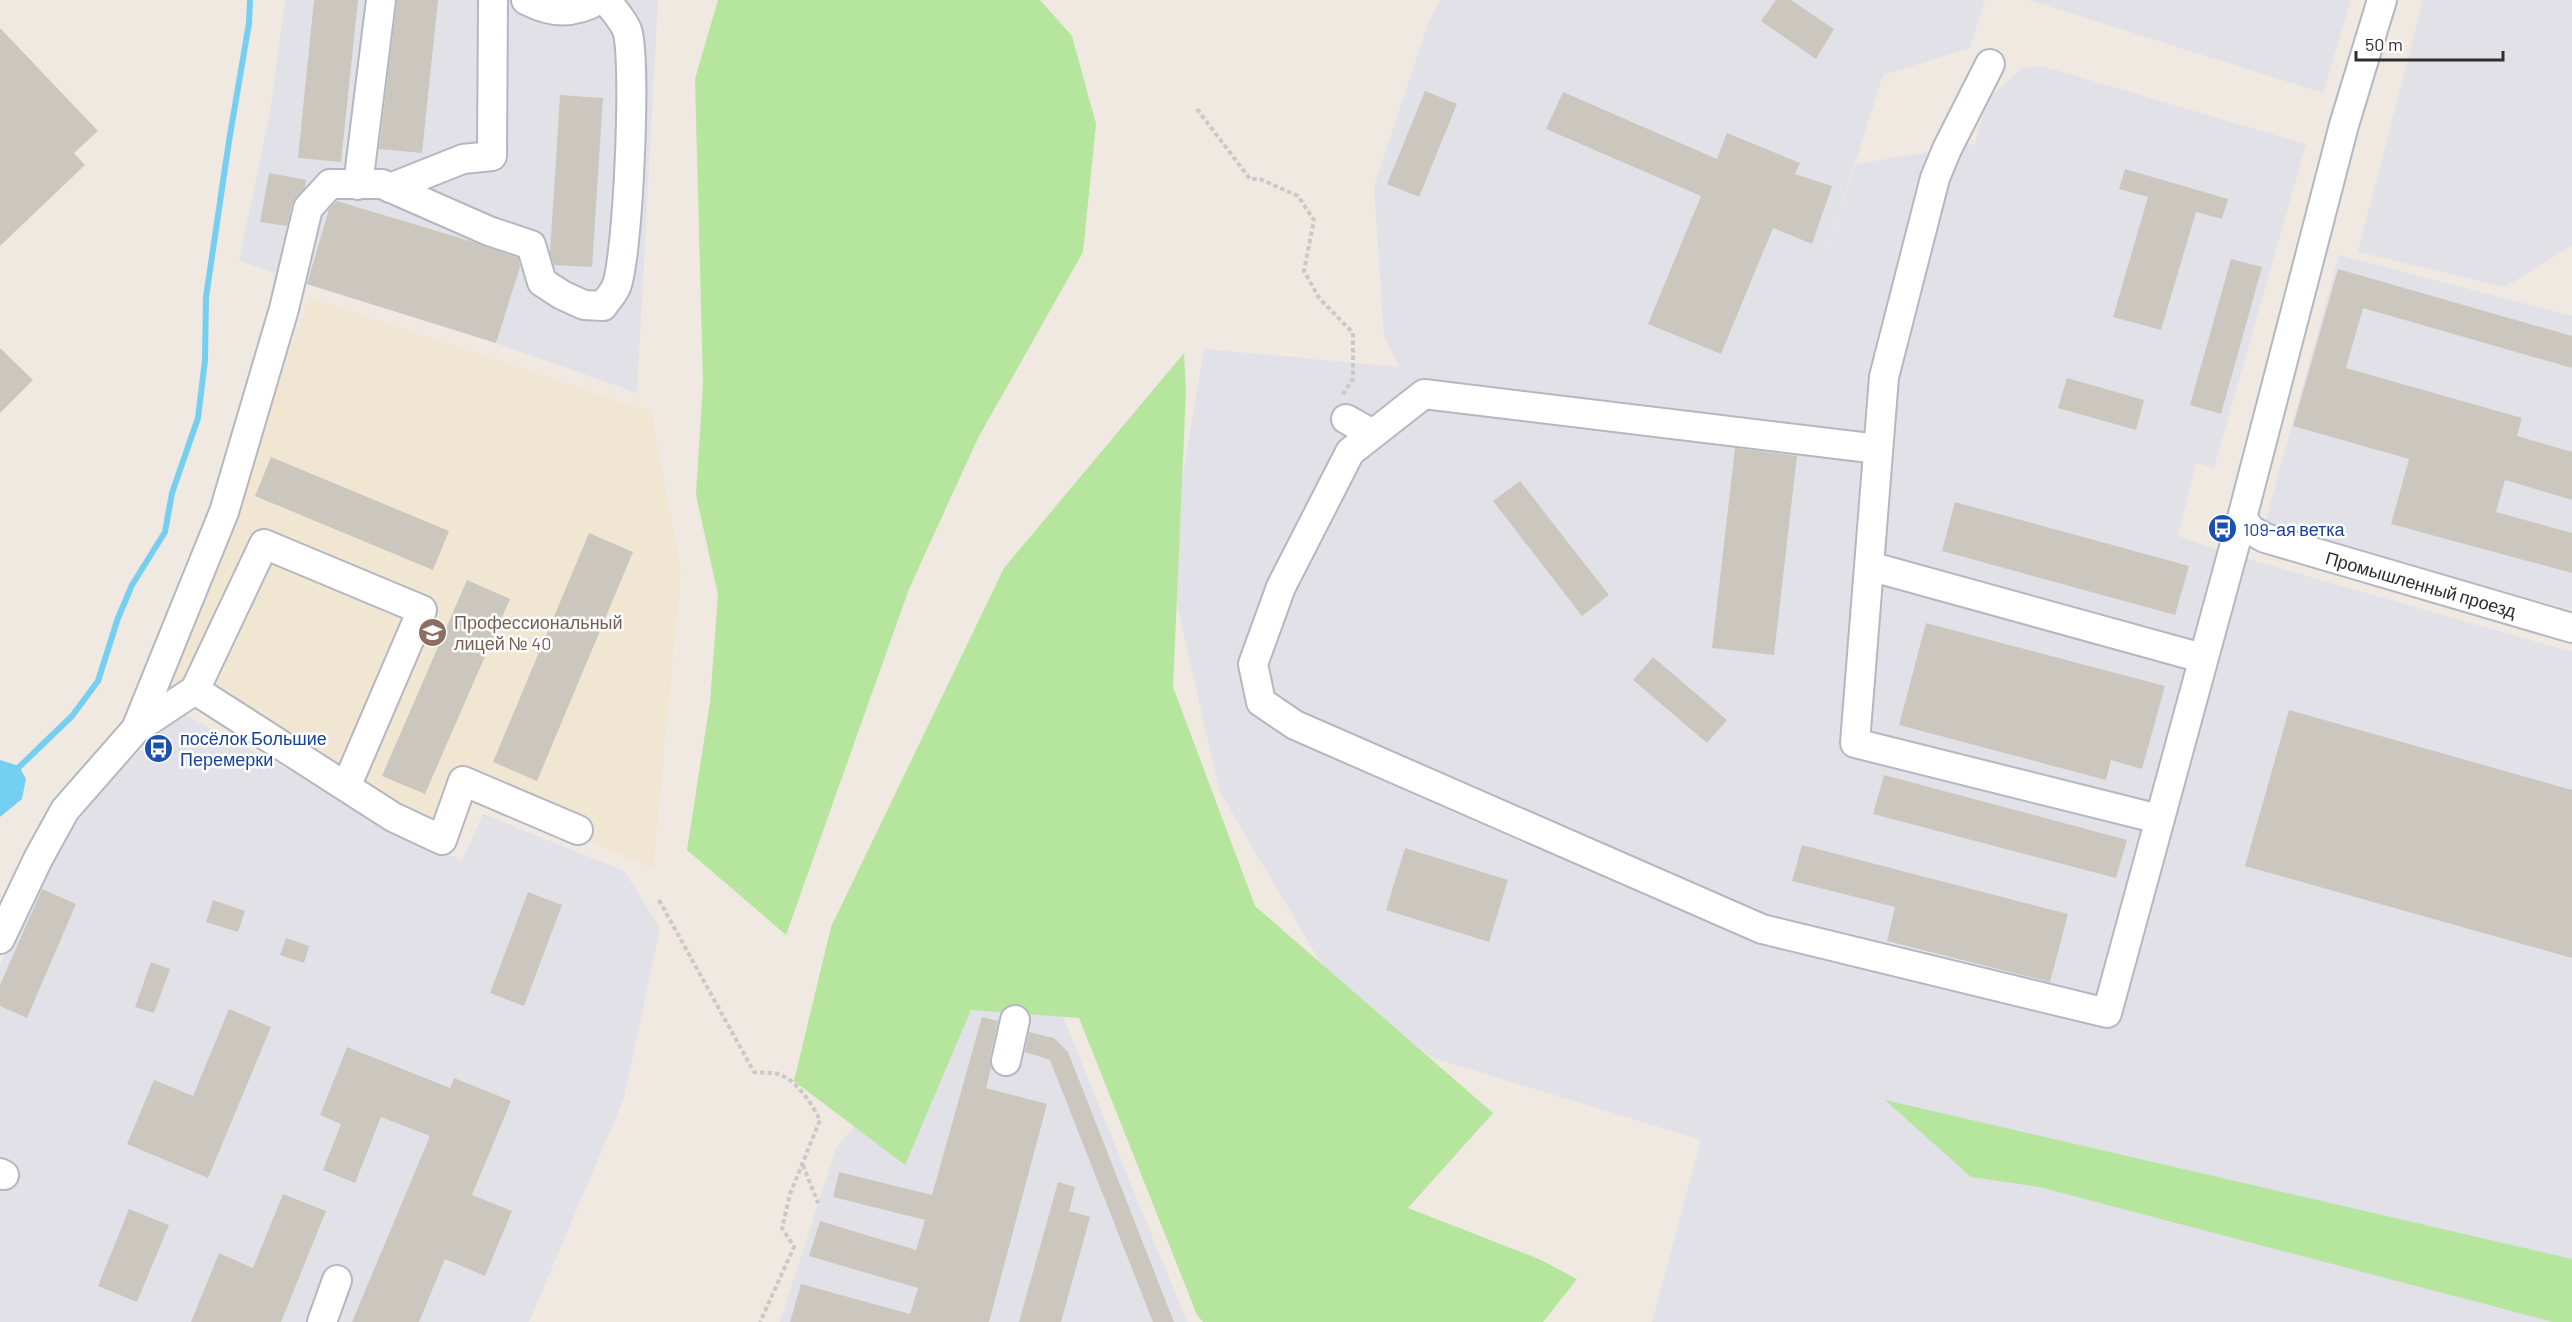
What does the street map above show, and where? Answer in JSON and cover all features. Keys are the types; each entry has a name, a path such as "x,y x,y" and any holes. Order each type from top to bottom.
{"street":[{"path":"358,184 381,0"},
{"path":"390,188 463,159 492,156 493,0"},
{"path":"526,0 558,12 584,8 599,0"},
{"path":"136,729 224,512 284,309 308,208 330,184 382,184 489,231 531,245 542,282 584,305 603,306 616,287 623,255 629,152 631,58 627,30 606,0"},
{"path":"1878,448 1424,394 1350,452 1281,587 1253,664 1262,702 1295,725 1762,929 2107,1013 2242,518 2344,125 2382,0"},
{"path":"1990,64 1935,178 1884,377 1855,743 2159,819"},
{"path":"1346,419 1372,434"},
{"name":"Промышленный проезд","path":"2242,518 2251,530 2265,538 2572,628"},
{"path":"0,939 38,858 65,810 136,729 195,690 264,544 423,610 346,787"},
{"path":"1869,566 2202,658"},
{"path":"195,690 393,817 442,840 463,781 578,830"},
{"path":"1006,1061 1015,1020"},
{"path":"322,1322 337,1280"}],"path":[{"path":"1197,109 1250,179 1260,179 1298,196 1314,220 1304,271 1319,298 1353,333 1353,380 1341,395 1340,410 1346,419"},
{"path":"659,900 754,1072 780,1074 799,1088 820,1120 790,1194 782,1228 794,1247 760,1322"},
{"path":"803,1164 818,1203"}],"shaded area":[{"path":"285,0 658,0 637,393 496,343 296,281 239,260 270,113"},
{"path":"1440,0 1985,0 1970,48 1883,75 1810,306 1856,164 1975,144 1987,100 2022,68 2042,66 2306,144 2214,468 2196,463 2178,536 2230,554 2572,652 2572,1322 1652,1322 1701,1140 1433,1058 1336,989 1219,790 1168,564 1204,349 1399,367 1384,337 1374,187 1428,23"},
{"path":"2029,0 2351,0 2323,93"},
{"path":"2423,0 2572,0 2572,245 2505,287 2358,252"},
{"path":"2339,255 2572,316 2572,610 2264,526"},
{"name":"Профессиональный лицей № 40","path":"309,298 651,412 681,572 653,868 460,788 436,826 170,691"},
{"path":"181,713 462,861 483,814 624,871 660,928 624,1098 529,1322 0,1322 0,965 35,888 86,803"},
{"path":"974,990 1063,1017 1187,1322 780,1322 836,1148"}],"green space":[{"path":"718,0 1040,0 1072,36 1096,124 1083,252 978,438 909,589 786,935 687,850 710,702 718,595 696,495 703,384 695,79"},
{"path":"1184,353 1186,391 1173,687 1255,906 1493,1113 1408,1208 1539,1259 1577,1279 1543,1322 1203,1322 1197,1315 1079,1018 971,1010 905,1165 794,1081 831,927 1004,568"},
{"path":"1885,1100 2572,1259 2572,1322 2553,1322 2039,1187 1971,1177"}],"water":[{"path":"0,760 19,766 26,779 22,799 0,817"}],"building":[{"path":"314,0 358,0 341,162 298,158"},
{"path":"397,0 438,0 422,153 379,149"},
{"path":"1776,0 1791,0 1834,29 1816,59 1761,21"},
{"path":"0,28 98,131 74,153 85,165 0,246"},
{"path":"1425,91 1457,104 1419,197 1387,184"},
{"path":"1563,92 1717,159 1727,133 1800,163 1795,174 1832,186 1812,244 1773,228 1721,354 1648,324 1701,196 1546,129"},
{"path":"560,95 603,98 592,267 554,265 550,253"},
{"path":"2125,169 2228,199 2222,219 2196,212 2161,330 2113,317 2148,197 2119,189"},
{"path":"269,173 306,180 305,187 292,204 287,226 260,222"},
{"path":"337,201 518,258 520,267 496,343 307,284 329,209"},
{"path":"2231,259 2262,267 2221,414 2190,405"},
{"path":"2338,269 2572,336 2572,368 2363,308 2346,368 2522,418 2517,436 2572,452 2572,500 2505,480 2496,512 2572,533 2572,573 2391,524 2409,459 2293,426"},
{"path":"0,348 33,380 0,413"},
{"path":"2067,378 2144,400 2136,430 2058,408"},
{"path":"1735,448 1797,456 1774,655 1712,648"},
{"path":"271,457 449,531 433,570 255,496"},
{"path":"1520,481 1609,595 1582,616 1493,501"},
{"path":"1955,502 2189,566 2175,615 1942,551"},
{"path":"589,533 633,552 537,781 493,762"},
{"path":"467,580 510,599 425,794 382,776"},
{"path":"1926,623 2165,686 2142,769 2111,760 2106,780 1899,725"},
{"path":"1653,657 1727,720 1707,743 1633,680"},
{"path":"2289,710 2572,790 2572,958 2245,866"},
{"path":"1884,775 2127,840 2116,878 1873,814"},
{"path":"1802,845 2068,914 2050,982 1887,941 1895,907 1792,881"},
{"path":"1405,848 1508,880 1489,942 1386,910"},
{"path":"42,889 76,904 27,1018 0,1006 0,985"},
{"path":"528,892 562,905 524,1006 490,993"},
{"path":"213,900 245,911 238,932 206,922"},
{"path":"286,938 309,946 304,963 280,955"},
{"path":"151,962 170,969 154,1013 135,1007"},
{"path":"229,1009 271,1027 208,1178 127,1144 154,1080 193,1096"},
{"path":"982,1017 998,1021 986,1088 1047,1104 989,1322 790,1322 801,1284 910,1314 918,1288 809,1256 820,1221 916,1250 925,1220 833,1197 839,1172 932,1195"},
{"path":"1029,1032 1054,1038 1068,1052 1174,1322 1153,1322 1050,1060 1025,1052"},
{"path":"347,1047 450,1088 454,1078 511,1101 472,1195 512,1211 485,1276 445,1259 419,1322 352,1322 430,1136 381,1117 355,1183 323,1170 341,1124 320,1115"},
{"path":"1058,1182 1075,1187 1069,1211 1090,1217 1061,1322 1019,1322"},
{"path":"283,1194 326,1211 281,1322 191,1322 219,1253 253,1268"},
{"path":"129,1209 169,1225 137,1302 98,1286"}],"waterway":[{"path":"16,770 72,716 98,681 118,618 132,585 165,532 172,493 198,418 205,360 206,297 249,23 250,0"}],"place":[{"name":"109-ая ветка","path":"2222,529"},
{"name":"Профессиональный лицей № 40","path":"433,632"},
{"name":"посёлок Большие Перемерки","path":"159,748"}]}
